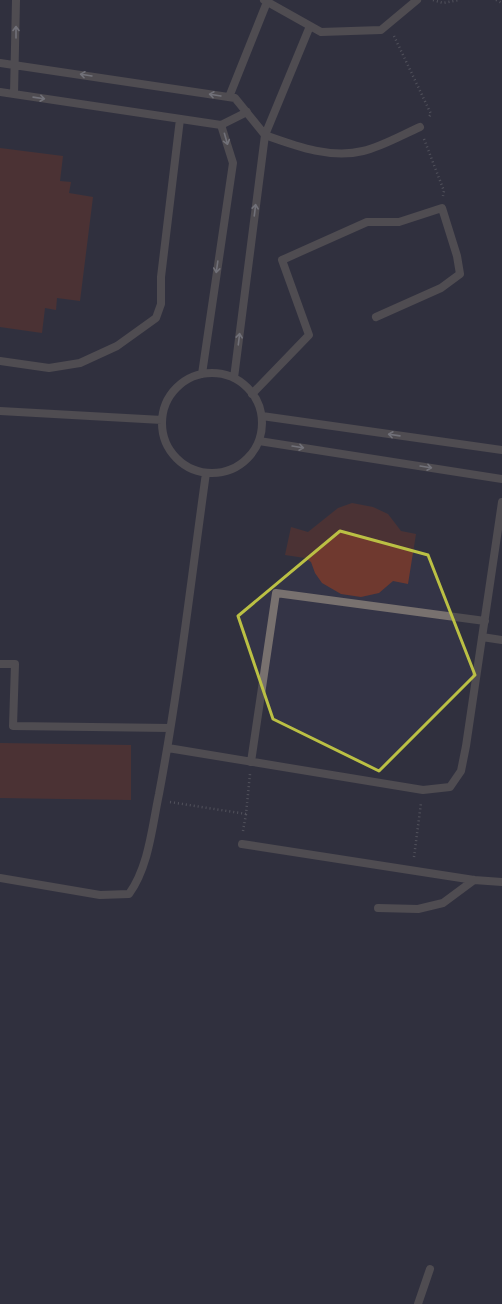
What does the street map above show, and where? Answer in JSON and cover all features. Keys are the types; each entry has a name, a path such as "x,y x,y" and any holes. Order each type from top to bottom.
{"lane":[{"path":"14,94 16,65 16,0"},
{"path":"229,97 265,1 321,32 381,30 417,0"},
{"path":"234,378 265,135 310,26"},
{"path":"0,63 235,98 265,135 304,148 339,153 364,151 420,127"},
{"path":"0,92 222,125 246,112"},
{"path":"0,361 49,368 80,363 117,346 156,318 161,304 161,277 180,119"},
{"path":"202,374 233,163 222,125"},
{"path":"252,394 308,335 282,260 367,222 399,222 442,208 457,256 460,274 441,288 376,316"},
{"path":"218,373 234,378 247,387 257,400 262,416 262,433 256,449 245,462 230,471 214,474 197,471 182,463 170,451 163,436 162,420 165,404 174,390 186,380 202,374 218,373"},
{"path":"0,411 162,420"},
{"path":"262,416 502,450"},
{"path":"259,441 502,479"},
{"path":"0,878 100,895 129,894 138,882 145,862 168,748 206,473"},
{"path":"168,748 422,790 450,787 461,771 502,502"},
{"path":"251,762 276,593 485,621"},
{"path":"482,637 502,640"},
{"path":"0,664 15,664 13,726 170,728"},
{"path":"242,844 474,880 502,882"},
{"path":"378,908 418,909 443,903 474,880"},
{"path":"418,1304 430,1268"}],"path":[{"path":"433,0 443,3 459,0"},
{"path":"496,0 502,3"},
{"path":"157,800 246,814 251,762"},
{"path":"412,870 422,790"}],"highlighted area":[{"path":"340,531 428,555 475,675 379,771 273,719 238,616"}],"shaded area":[{"path":"0,0 502,0 502,1304 0,1304"}],"building":[{"path":"0,148 63,156 60,181 71,182 69,193 93,197 80,301 57,298 56,310 45,308 42,333 0,327"},
{"path":"352,503 373,507 388,514 401,531 416,534 408,584 393,581 379,593 361,597 341,594 322,583 315,573 311,562 305,558 285,555 291,527 308,532 338,508"},
{"path":"0,743 131,745 131,800 0,798"}]}
